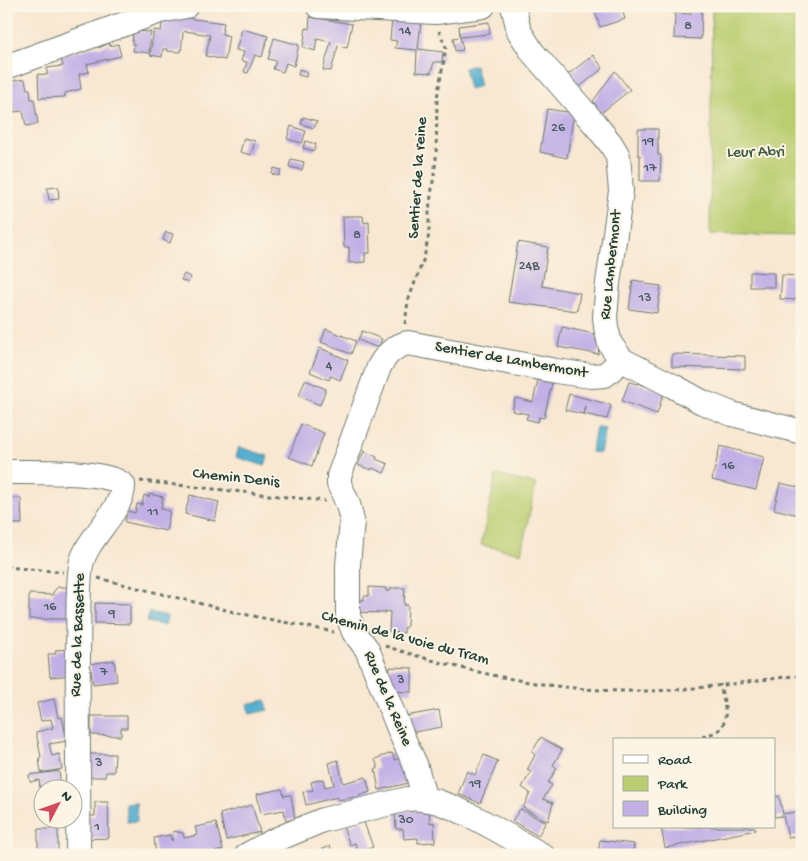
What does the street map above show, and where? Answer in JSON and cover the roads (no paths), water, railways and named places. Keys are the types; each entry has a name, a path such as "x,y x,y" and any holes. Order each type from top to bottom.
{"street":[{"path":"6,67 160,11 186,6"},
{"path":"318,6 436,12 483,6"},
{"name":"Rue Lambermont","path":"513,6 519,31 533,52 594,122 618,156 621,191 605,317 610,344 622,360"},
{"name":"Sentier de Lambermont","path":"399,345 408,343 591,376 605,375 622,360"},
{"name":"Rue de la Reine","path":"399,345 390,352 379,367 341,468 339,484 348,504 352,521 348,565 348,616 354,632 367,649 415,764 425,800"},
{"path":"622,360 715,408 802,432"},
{"name":"Rue de la Bassette","path":"6,472 62,473 110,478 123,485 121,497 87,550 82,564 77,713 78,855"},
{"path":"247,855 275,840 323,820 407,799 438,802 466,814 542,855"}],"water":[{"path":"475,65 480,86 469,89 464,68"},
{"path":"596,427 605,429 600,453 591,452"},
{"path":"239,447 268,456 265,466 236,457"},
{"path":"149,612 167,616 165,626 147,622"},
{"path":"266,700 268,710 250,714 247,704"},
{"path":"136,802 137,821 127,822 125,803"}],"park label":[{"name":"Leur Abri","path":"756,153"}]}
